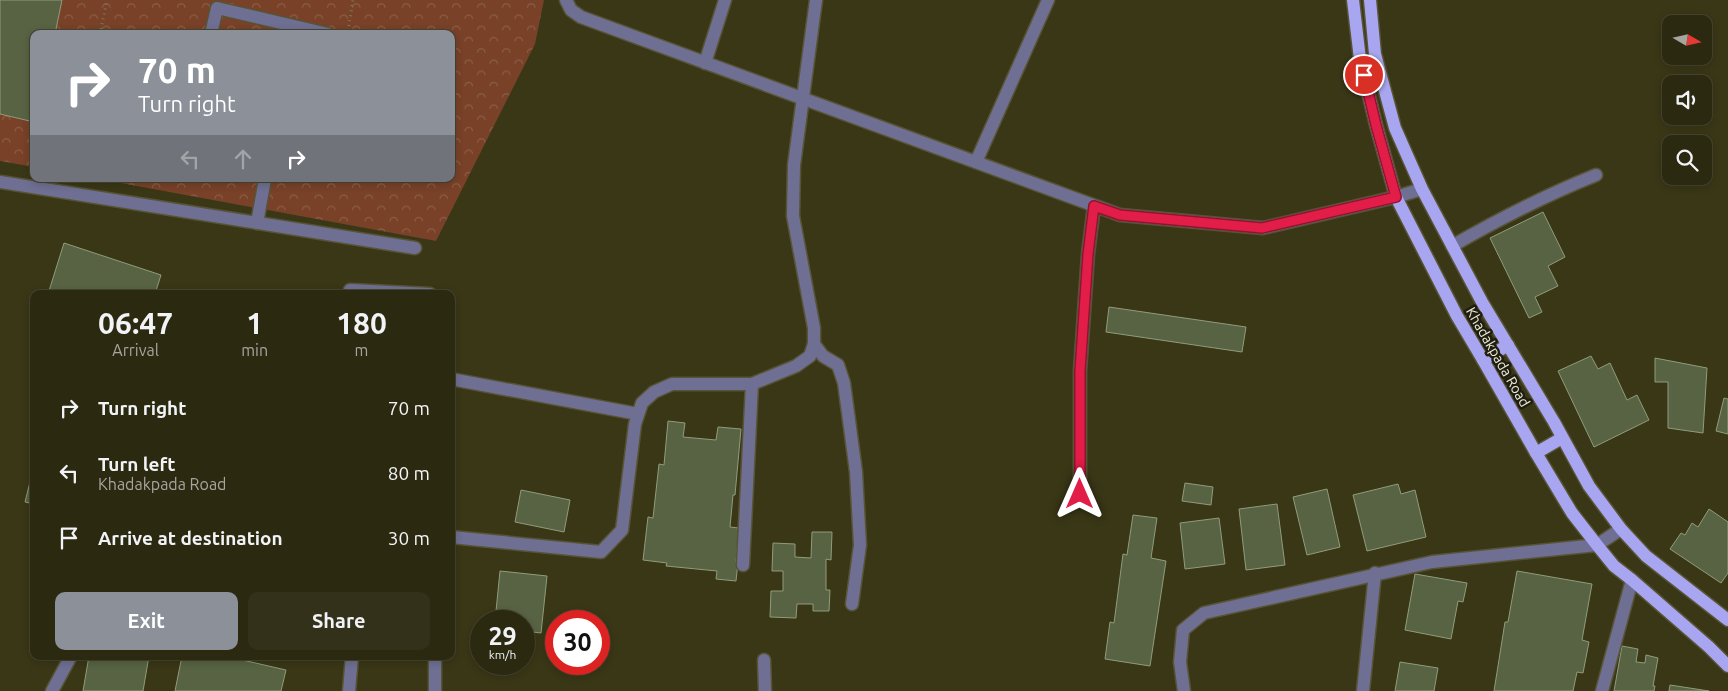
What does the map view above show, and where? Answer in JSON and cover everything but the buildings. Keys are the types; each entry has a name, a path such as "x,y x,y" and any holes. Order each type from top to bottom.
{"main road":[{"name":"Khadakpada Road","path":"1353,0 1360,59 1396,197 1457,316 1572,513 1614,566 1709,647 1728,666"},
{"name":"Khadakpada Road","path":"1370,0 1375,54 1395,128 1422,189 1482,302 1588,486 1621,529 1646,556 1728,620"},
{"path":"1483,360 1508,345"},
{"path":"1536,454 1562,438"}],"street":[{"path":"566,0 571,10 581,18 1120,215 1262,228 1396,197 1422,189"},
{"path":"705,63 725,0"},
{"path":"455,537 601,552 622,530 635,424 642,403 654,392 672,384 752,384 796,366 810,356 814,344 814,328 793,216 794,165 816,0"},
{"path":"976,162 1048,0"},
{"path":"213,30 217,8 311,30"},
{"path":"1452,246 1504,217 1596,174"},
{"path":"0,182 415,248"},
{"path":"257,223 264,182"},
{"path":"1080,494 1080,371 1088,254 1094,206"},
{"path":"814,344 823,356 838,365 844,383 856,472 860,545 852,604"},
{"path":"455,380 638,414"},
{"path":"744,565 752,384"},
{"path":"1184,691 1180,662 1183,630 1204,613 1375,573 1432,562 1597,545 1621,529"},
{"path":"1363,691 1375,573"},
{"path":"1602,691 1632,580"},
{"path":"52,691 69,660"},
{"path":"349,691 352,660"},
{"path":"435,660 435,691"},
{"path":"764,660 765,691"}],"path":[{"path":"101,30 107,0"},
{"path":"349,30 353,0"}],"green space":[{"path":"0,0 544,0 535,44 436,241 115,182 455,182 455,30 30,30 30,166 0,161"}],"route":[{"path":"1080,494 1080,371 1088,254 1094,206 1120,215 1262,228 1396,197 1364,75"}]}
